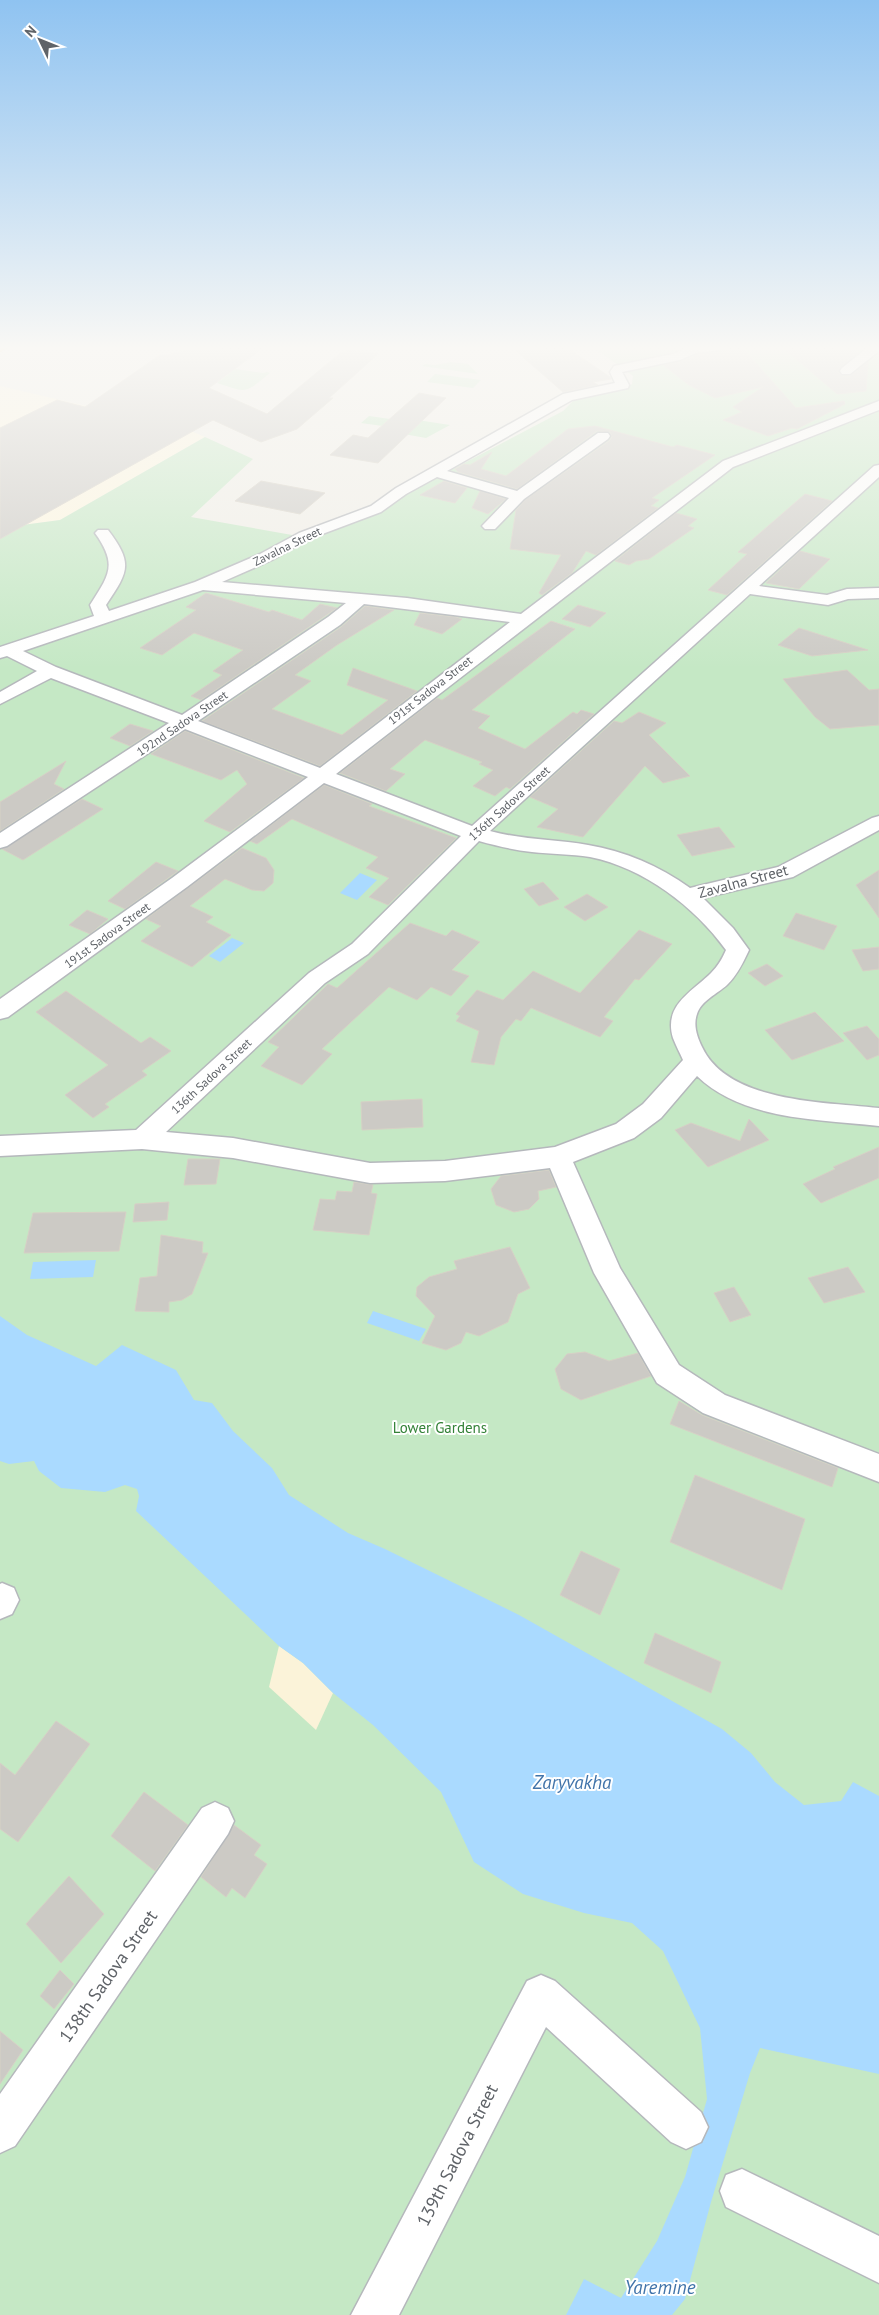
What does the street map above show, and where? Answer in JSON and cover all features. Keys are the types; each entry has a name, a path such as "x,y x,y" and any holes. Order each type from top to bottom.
{"street":[{"name":"Zavalna Street","path":"4,651 201,585 266,557 304,536 376,509 401,491 469,453"},
{"path":"490,526 520,496 579,453"},
{"name":"191st Sadova Street","path":"0,1010 82,955 728,464 755,453"},
{"name":"136th Sadova Street","path":"142,1139 317,978 360,949 475,834 879,469"},
{"path":"435,472 520,496"},
{"path":"103,534 109,541 117,561 117,574 98,605 103,617"},
{"path":"266,557 282,592"},
{"path":"201,585 360,599 522,619"},
{"path":"747,589 828,600 847,594 879,593"},
{"name":"192nd Sadova Street","path":"0,842 334,621 360,599"},
{"path":"4,651 50,671 475,834 513,843 590,851 647,870 686,896 725,929 738,950 734,962 717,980 690,1001 681,1019 685,1042 696,1061 719,1081 749,1096 788,1107 879,1117"},
{"path":"0,699 50,671"},
{"name":"Zavalna Street","path":"686,896 785,872 879,822"},
{"path":"0,1146 142,1139 233,1148 370,1173 445,1171 558,1157 625,1131 652,1111 696,1061"},
{"path":"558,1157 608,1272 668,1374 714,1404 879,1468"},
{"name":"138th Sadova Street","path":"0,2131 215,1821"},
{"name":"139th Sadova Street","path":"374,2315 540,1995 686,2127"},
{"path":"742,2191 879,2260"}],"shaded area":[{"path":"0,453 177,453 60,520 0,528"}],"green space":[{"name":"Lower Gardens","path":"177,453 240,453 253,459 191,517 309,538 382,510 411,491 483,453 879,453 879,2315 0,2315 0,528 60,520"}],"sand":[{"path":"279,1646 303,1663 333,1693 316,1730 269,1687"}],"water":[{"path":"360,873 377,880 357,900 340,893"},
{"path":"232,938 244,943 220,962 209,956"},
{"path":"96,1260 93,1277 30,1279 33,1262"},
{"path":"373,1311 426,1329 419,1341 367,1323"},
{"name":"Zaryvakha","path":"0,1316 27,1335 96,1366 122,1345 176,1370 194,1400 212,1403 233,1431 272,1468 289,1495 348,1533 385,1549 519,1615 722,1729 751,1753 775,1782 804,1805 841,1801 853,1782 879,1796 879,2074 760,2048 750,2073 711,2202 685,2299 672,2315 566,2315 584,2279 621,2298 657,2241 685,2177 707,2099 700,2028 663,1951 632,1923 584,1913 523,1894 474,1862 441,1792 373,1725 333,1693 303,1663 279,1646 136,1511 139,1496 137,1489 125,1485 105,1492 61,1488 39,1471 34,1461 9,1464 0,1461"}],"building":[{"path":"0,453 154,453 0,539"},
{"path":"332,453 388,453 378,463 330,455"},
{"path":"491,453 481,469 506,476 536,453 567,453 517,489 458,472 455,469 464,464 470,465"},
{"path":"592,453 708,453 715,455 652,498 659,500 651,506 658,508 596,555 586,551 572,573 542,595 539,593 561,555 510,549 516,510 525,500"},
{"path":"261,481 325,493 300,514 235,501"},
{"path":"444,481 467,488 455,503 420,495"},
{"path":"480,491 506,499 488,514 472,508"},
{"path":"805,494 832,501 727,595 708,590 747,554 738,552"},
{"path":"676,513 697,519 688,526 694,528 649,559 636,561 629,565 615,561"},
{"path":"800,551 830,559 799,589 766,583"},
{"path":"206,593 269,612 272,610 302,620 320,604 337,608 201,700 191,696 222,675 213,671 243,650 194,633 162,655 140,648 196,610 186,607"},
{"path":"578,605 606,613 590,627 562,619"},
{"path":"365,606 394,610 337,645 295,675 311,681 272,709 342,735 388,700 347,685 353,668 417,691 320,766 202,721 341,627"},
{"path":"420,613 462,619 442,634 414,625"},
{"path":"551,621 575,629 472,710 490,716 478,728 525,749 573,712 577,714 581,710 594,714 510,789 506,787 495,796 473,786 493,770 479,764 482,762 425,740 390,769 405,774 386,791 340,773 437,698 442,700"},
{"path":"799,628 868,650 812,656 778,645"},
{"path":"847,670 869,690 879,689 879,725 830,729 815,717 783,679"},
{"path":"639,712 666,723 649,735 690,776 663,783 645,766 583,837 537,827 558,809 530,797 614,721 622,723"},
{"path":"130,724 153,731 130,746 110,738"},
{"path":"185,731 304,778 230,832 204,821 247,784 237,770 221,780 151,754"},
{"path":"66,761 54,784 64,789 0,831 0,802"},
{"path":"324,785 372,804 369,806 456,838 388,905 369,897 389,878 366,868 378,857 292,819 257,844 250,841"},
{"path":"82,799 103,809 23,860 2,849"},
{"path":"719,827 735,847 692,856 677,835"},
{"path":"242,848 266,858 274,870 273,883 264,891 252,890 225,879 190,906 213,917 206,922 231,935 192,967 141,941 161,926 146,919"},
{"path":"156,862 178,871 125,909 108,901"},
{"path":"879,870 879,918 856,885"},
{"path":"543,882 559,899 539,906 524,889"},
{"path":"587,894 608,907 585,921 564,907"},
{"path":"87,910 108,919 90,934 69,925"},
{"path":"796,913 837,926 824,950 783,936"},
{"path":"410,923 446,936 452,930 480,942 452,970 469,976 451,996 431,987 417,1000 389,987 322,1049 332,1054 302,1085 261,1066 279,1047 268,1042 328,984 337,988"},
{"path":"639,930 672,944 639,980 635,979 604,1017 613,1021 600,1037 531,1008 521,1021 516,1019 501,1037 494,1065 471,1062 479,1031 456,1021 460,1016 456,1014 477,990 503,1000 533,971 580,993"},
{"path":"879,947 879,969 863,971 852,950"},
{"path":"767,964 783,976 765,986 748,973"},
{"path":"66,991 141,1043 150,1037 171,1051 142,1071 147,1075 105,1104 109,1107 93,1118 65,1095 108,1065 36,1012"},
{"path":"815,1012 844,1041 792,1060 765,1030"},
{"path":"867,1026 879,1039 879,1055 867,1060 843,1033"},
{"path":"422,1099 423,1127 362,1130 361,1102"},
{"path":"749,1119 769,1140 708,1167 675,1130 691,1123 740,1141"},
{"path":"879,1147 879,1178 821,1203 803,1184 835,1169 833,1167"},
{"path":"188,1159 220,1159 216,1184 184,1185"},
{"path":"549,1170 556,1187 538,1191 539,1199 529,1209 514,1212 496,1205 491,1189 501,1176"},
{"path":"354,1182 373,1185 371,1193 377,1194 369,1235 313,1230 320,1199 335,1200 337,1191 352,1192"},
{"path":"169,1202 167,1220 133,1222 135,1204"},
{"path":"126,1212 119,1251 24,1253 33,1213"},
{"path":"161,1235 203,1242 202,1253 208,1253 192,1294 182,1300 169,1302 169,1312 135,1311 140,1278 157,1276"},
{"path":"510,1247 530,1288 518,1294 508,1322 479,1336 466,1332 461,1343 446,1350 422,1343 435,1316 416,1296 417,1287 429,1277 457,1269 454,1261"},
{"path":"848,1267 865,1292 824,1303 808,1278"},
{"path":"734,1287 751,1315 730,1322 714,1293"},
{"path":"585,1352 609,1361 638,1353 651,1376 581,1400 561,1389 555,1369 567,1354"},
{"path":"679,1401 702,1415 838,1468 832,1487 670,1424"},
{"path":"695,1475 805,1519 782,1590 670,1542"},
{"path":"581,1551 620,1569 600,1615 560,1595"},
{"path":"655,1633 721,1662 711,1693 644,1663"},
{"path":"56,1721 90,1744 18,1842 0,1829 0,1763 15,1775"},
{"path":"144,1792 188,1825 155,1871 111,1836"},
{"path":"234,1825 261,1845 254,1855 267,1864 245,1898 232,1888 226,1897 201,1877"},
{"path":"69,1876 104,1914 61,1963 26,1924"},
{"path":"60,1970 74,1984 54,2009 40,1996"},
{"path":"0,2031 23,2050 0,2084"}],"water label":[{"name":"Yaremine","path":"660,2287"}]}
